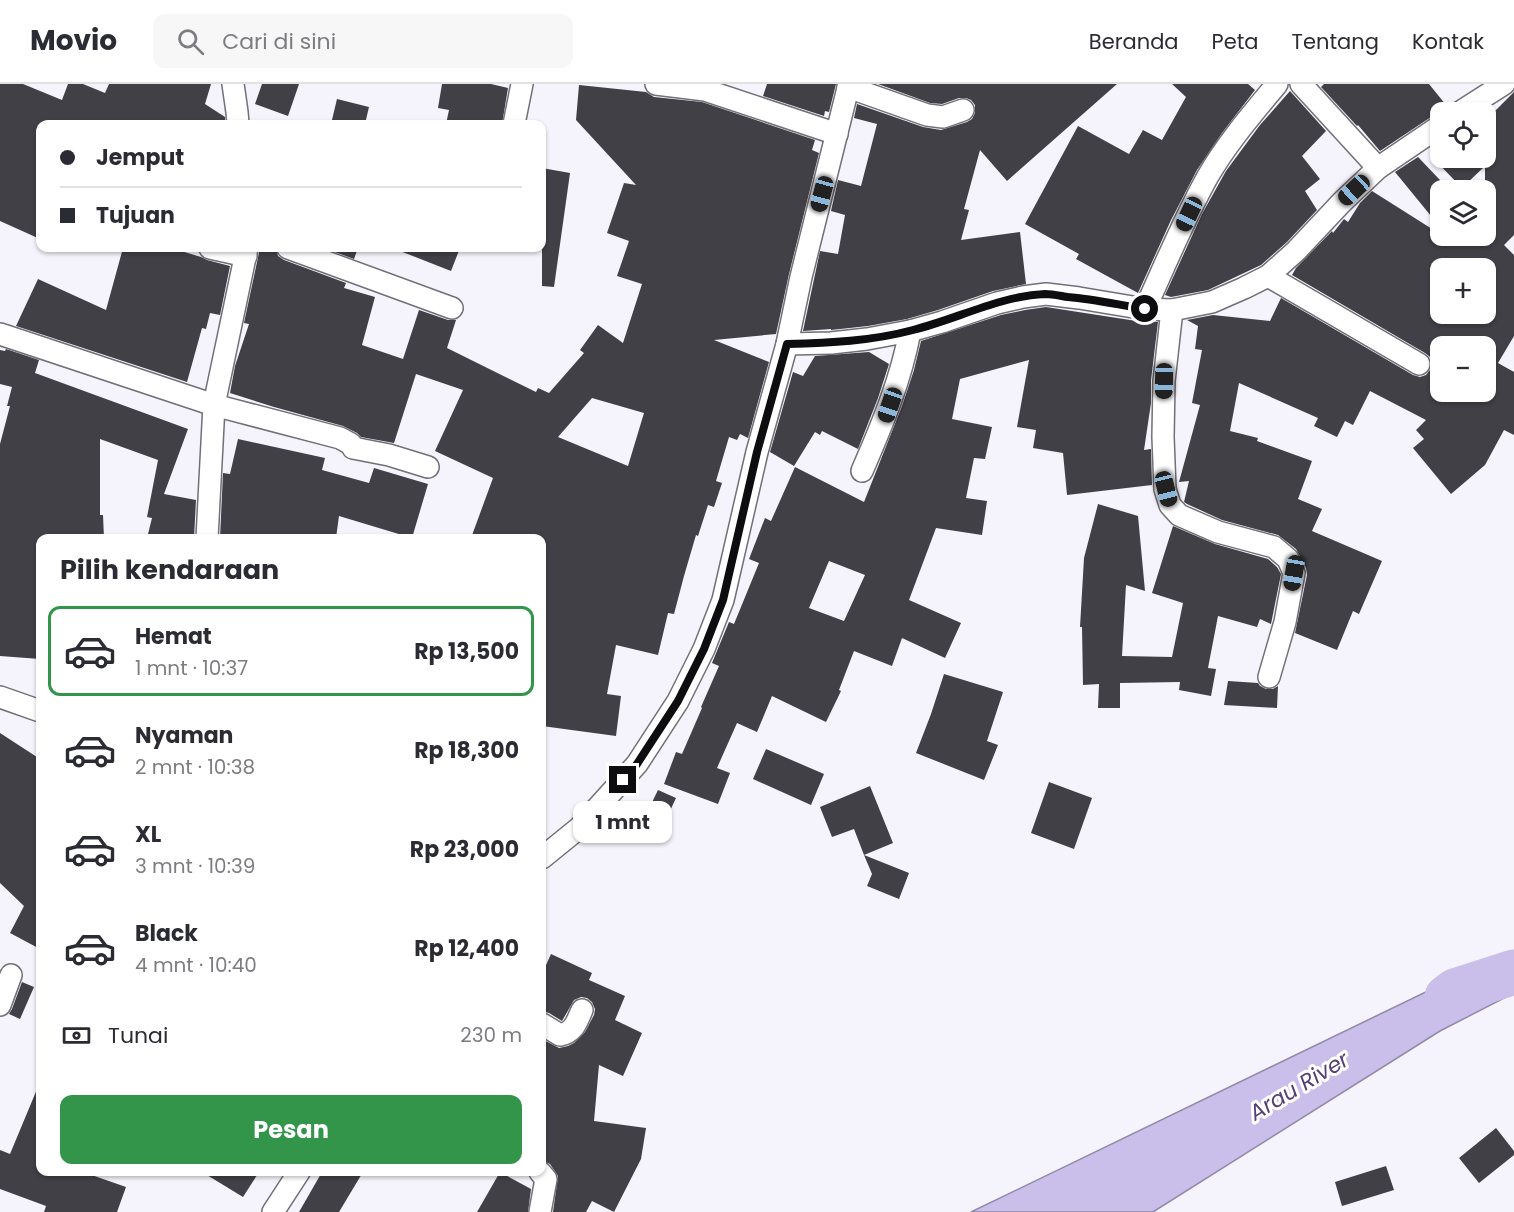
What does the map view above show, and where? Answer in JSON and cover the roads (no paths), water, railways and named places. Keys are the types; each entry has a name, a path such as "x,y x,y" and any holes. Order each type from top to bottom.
{"street":[{"path":"233,84 238,120"},
{"path":"515,120 522,84"},
{"path":"656,84 705,90 837,134"},
{"path":"1145,309 1209,175 1229,144 1277,84"},
{"path":"1301,84 1378,168"},
{"path":"1476,102 1504,84"},
{"path":"546,855 579,828 637,764 678,701 704,649 723,600 757,452 787,344 801,277 849,85 927,115 943,117 963,110"},
{"path":"787,344 831,343 910,331 997,303 1046,294 1145,309 1172,310 1212,302 1268,276 1378,168 1430,133"},
{"path":"207,534 214,405 247,252"},
{"path":"299,252 452,308"},
{"path":"1268,276 1419,364"},
{"path":"1172,310 1164,381 1163,447 1166,489 1170,505 1179,515 1218,532 1274,547 1288,559 1294,573 1285,622 1269,677"},
{"path":"862,471 895,391 905,359 910,331"},
{"path":"0,334 214,405 340,438 351,444 353,448 389,455 428,467"},
{"path":"0,697 36,710"},
{"path":"0,1005 11,975"},
{"path":"546,1026 560,1035 567,1034 573,1028 582,1010"},
{"path":"273,1212 296,1176"},
{"path":"540,1212 546,1179 543,1176"}],"water":[{"path":"1496,958 1514,993 1440,1031 1153,1212 971,1212"}],"waterway":[{"name":"Arau River","path":"1447,997 1455,991 1514,972"}]}
